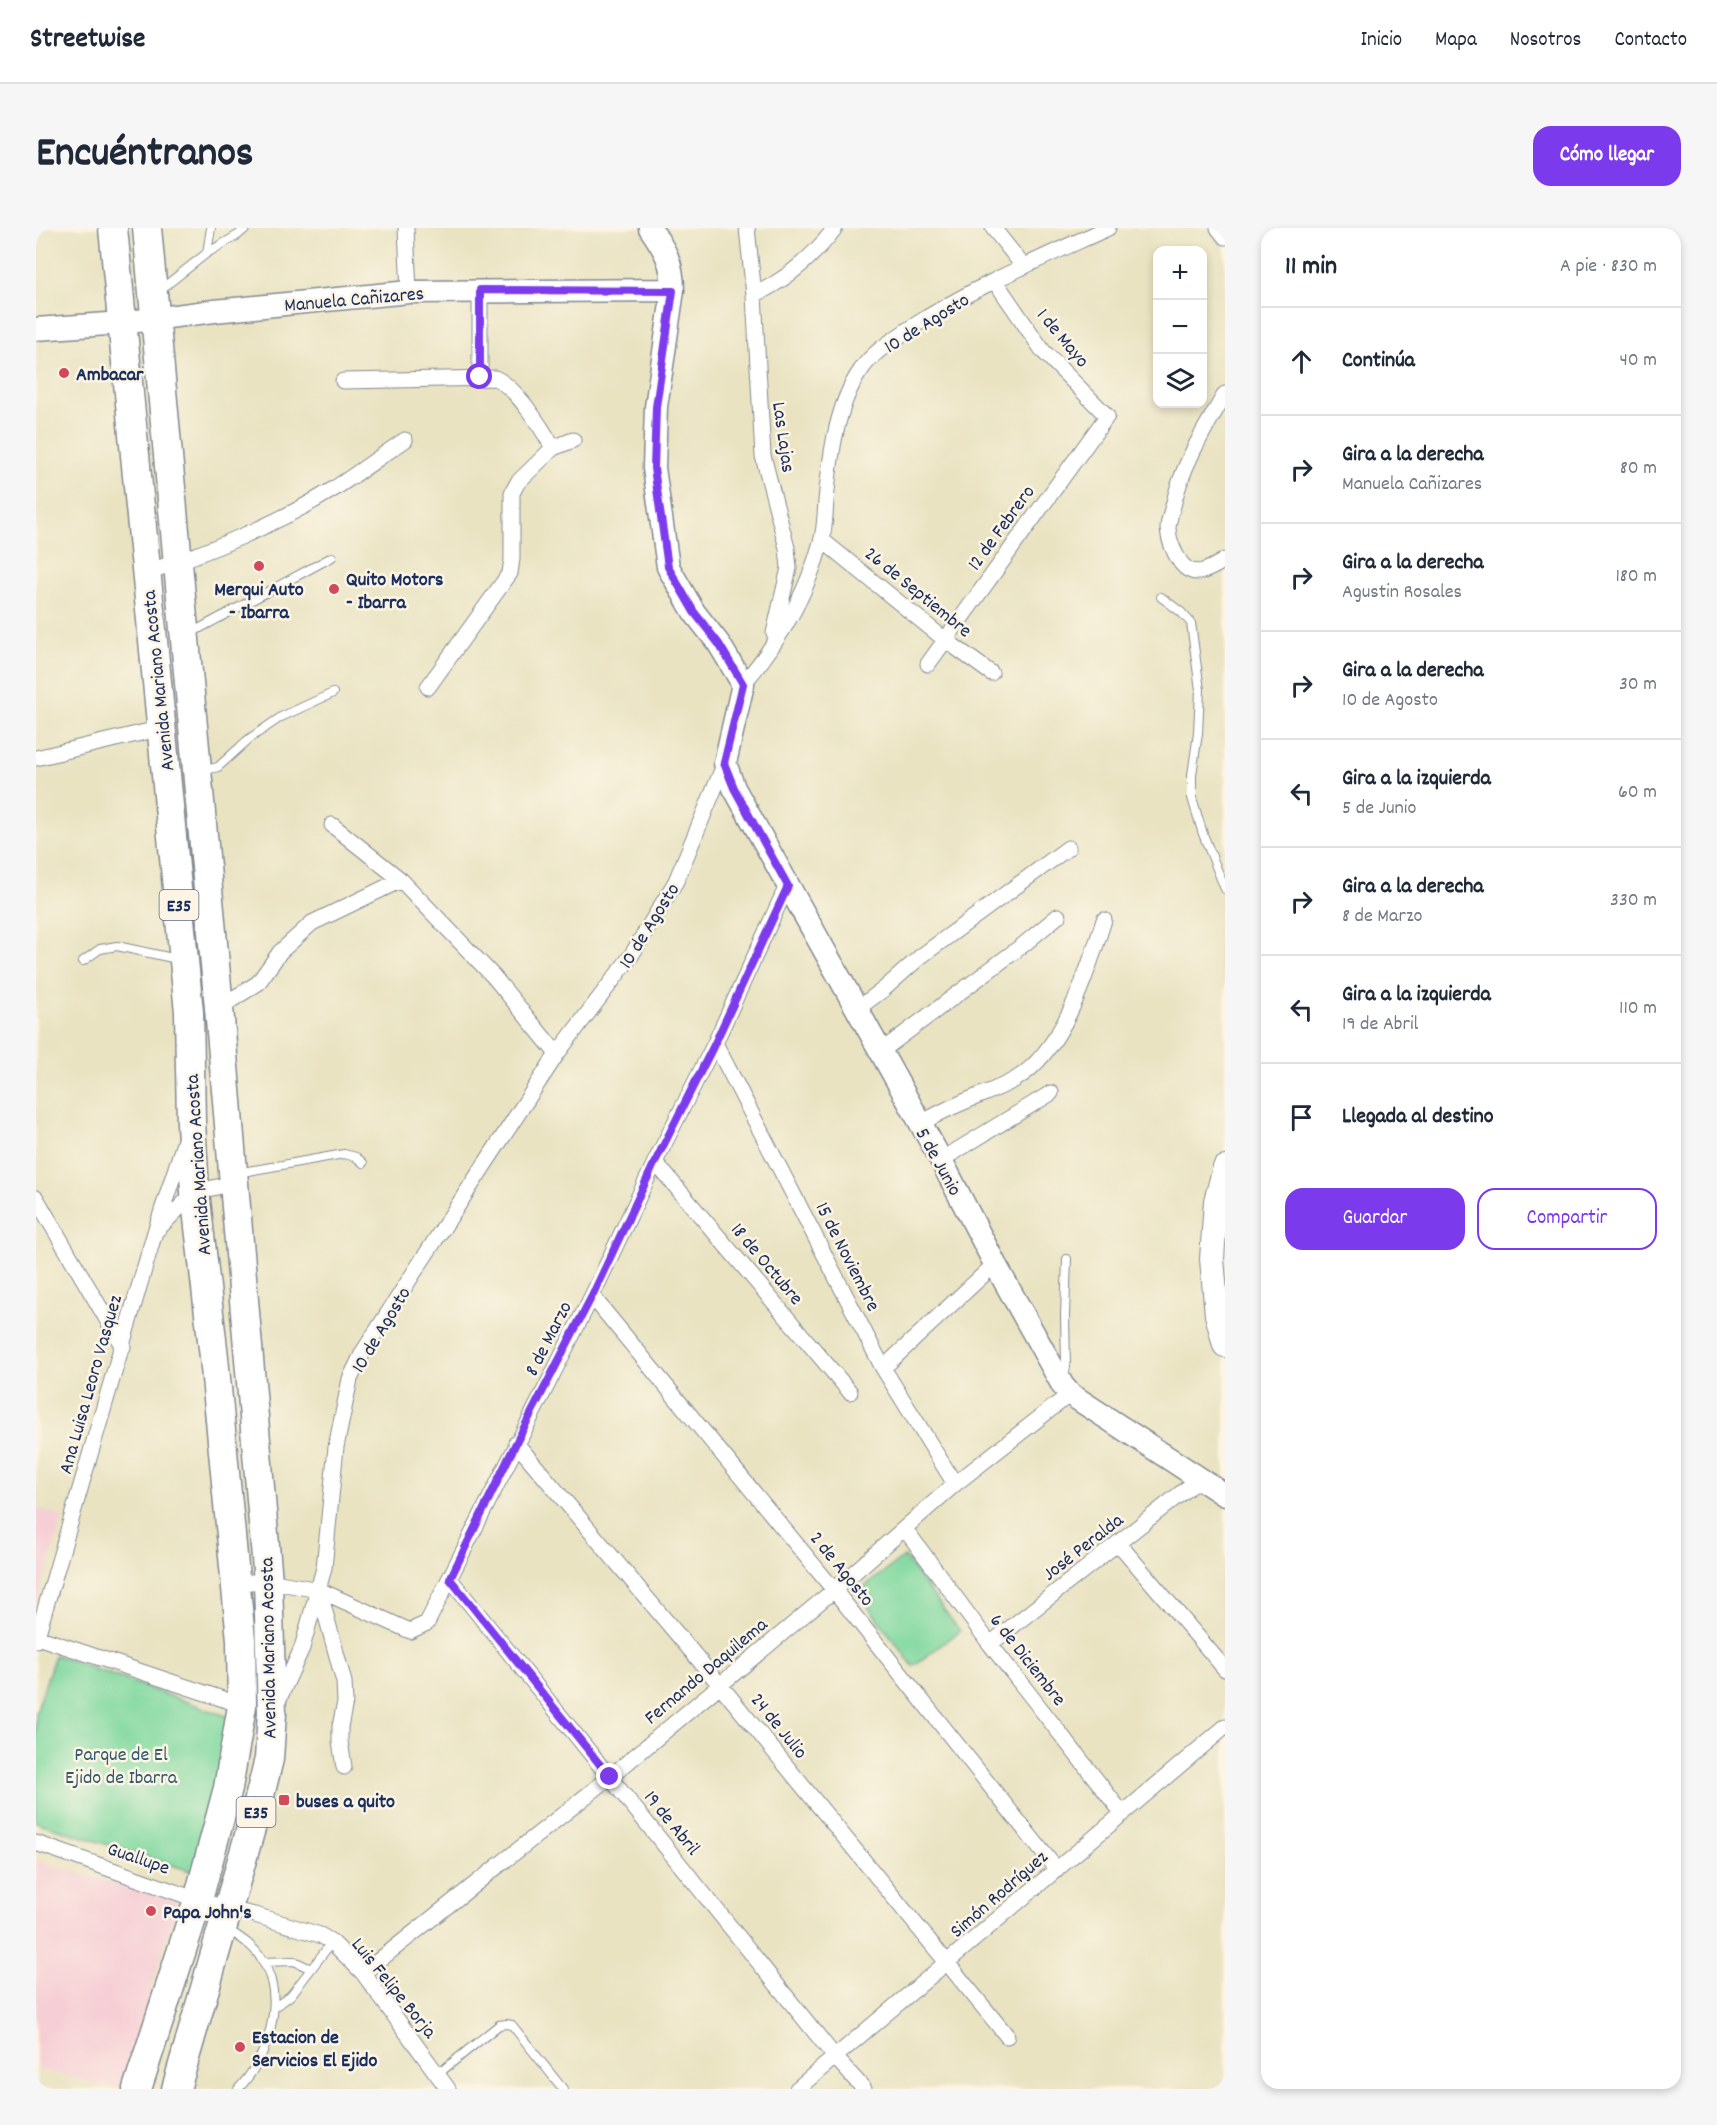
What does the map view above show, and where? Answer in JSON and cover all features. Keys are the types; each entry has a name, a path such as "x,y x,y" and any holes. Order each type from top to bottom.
{"highway":[{"name":"Avenida Mariano Acosta","path":"113,228 189,1012 195,1192 214,1357 241,1640 242,1706 228,1788 198,1900 137,2089"},
{"name":"Avenida Mariano Acosta","path":"147,228 198,772 268,1581 272,1713 269,1759 176,2089"}],"main road":[{"path":"1225,1168 1216,1201 1212,1259 1216,1315 1225,1345"}],"street":[{"path":"406,228 409,292"},
{"path":"650,228 666,253 673,273 673,291 656,407 655,458 668,567 694,612 719,644 743,684"},
{"name":"Las Lajas","path":"747,228 754,295 763,456 787,548 789,568 771,648"},
{"path":"754,295 773,286 800,266 835,228"},
{"path":"993,228 1024,267"},
{"name":"10 de Agosto","path":"272,1713 302,1648 319,1590 330,1530 336,1447 350,1379 363,1352 407,1283 557,1054 631,956 676,881 724,763 743,684 771,648 804,592 822,540 832,446 847,398 860,370 881,348 941,308 1108,228"},
{"path":"1218,228 1225,237"},
{"name":"1 de Mayo","path":"995,281 1043,351 1107,416"},
{"path":"480,290 480,377"},
{"name":"Manuela Cañizares","path":"36,329 122,323 155,307 214,311 409,292 673,291"},
{"path":"343,381 495,378 505,382 543,429 553,448"},
{"path":"1225,394 1180,477 1168,528 1173,552 1183,566 1194,573 1204,572 1225,560"},
{"name":"12 de Febrero","path":"928,664 1107,416"},
{"path":"147,572 178,562 290,514 332,490 405,440"},
{"path":"428,687 510,573 513,560 512,493 518,482 553,448 573,440"},
{"name":"26 de Septiembre","path":"822,540 991,674"},
{"path":"36,758 162,728"},
{"name":"5 de Junio","path":"724,763 734,788 1066,1390 1225,1495"},
{"path":"332,825 401,880 494,978 557,1054"},
{"path":"856,1009 884,989 920,957 1068,848"},
{"path":"189,1012 219,1008 258,983 280,952 312,923 401,880"},
{"name":"8 de Marzo","path":"235,1583 268,1581 319,1590 410,1631 427,1623 592,1296 655,1162 715,1043 788,886"},
{"path":"880,1052 1058,916"},
{"path":"920,1124 1018,1077 1038,1059 1060,1031 1086,976 1104,920"},
{"name":"15 de Noviembre","path":"715,1043 883,1368 955,1484"},
{"path":"941,1161 1051,1093"},
{"path":"155,1232 191,1123"},
{"name":"18 de Octubre","path":"655,1162 850,1392"},
{"path":"195,1192 233,1178"},
{"name":"Ana Luisa Leoro Vasquez","path":"37,1639 41,1607 123,1347 155,1232 195,1192"},
{"path":"36,1198 123,1347"},
{"path":"883,1368 995,1264"},
{"name":"2 de Agosto","path":"592,1296 834,1590 1057,1870"},
{"name":"Fernando Daquilema","path":"363,1973 610,1777 720,1686 1066,1390"},
{"name":"24 de Julio","path":"516,1443 720,1686 1007,2036"},
{"name":"José Peralda","path":"990,1644 1199,1479"},
{"name":"6 de Diciembre","path":"905,1529 990,1644 1122,1814"},
{"path":"1119,1544 1225,1669"},
{"name":"19 de Abril","path":"450,1579 835,2057 864,2089"},
{"path":"319,1590 344,1682 345,1702 340,1727 344,1767"},
{"path":"37,1639 242,1706 272,1713"},
{"name":"Simón Rodríguez","path":"797,2089 1225,1727"},
{"name":"Guallupe","path":"36,1843 198,1900 226,1918"},
{"name":"Luis Felipe Borja","path":"226,1918 255,1915 320,1935 332,1942 363,1973 448,2089"}],"lane":[{"path":"207,253 211,228"},
{"path":"155,307 207,253 246,228"},
{"path":"185,638 332,557"},
{"path":"1161,597 1191,623 1200,690 1192,798 1203,834 1225,889"},
{"path":"198,772 218,767 249,739 281,717 333,693"},
{"path":"83,961 100,949 117,946 184,961"},
{"path":"233,1178 344,1154 356,1157 363,1163"},
{"path":"1066,1390 1065,1315 1068,1258"},
{"path":"226,1918 264,1962 273,1987 274,2008 259,2062 238,2089"},
{"path":"274,2008 291,1995 332,1942"},
{"path":"264,1962 294,1961 311,1969"},
{"path":"438,2074 499,2025 506,2024 512,2025 563,2089"}],"shaded area":[{"path":"36,1508 63,1517 36,1605"},
{"path":"36,1860 178,1902 120,2089 36,2068"}],"green space":[{"path":"904,1557 960,1631 913,1666 857,1592"},
{"name":"Parque de El Ejido de Ibarra","path":"55,1655 232,1718 197,1873 36,1822 36,1712"}],"place":[{"name":"Ambacar","path":"64,373"},
{"name":"Merqui Auto - Ibarra","path":"259,566"},
{"name":"Quito Motors - Ibarra","path":"334,589"},
{"name":"buses a quito","path":"284,1800"},
{"name":"Papa John's","path":"151,1911"},
{"name":"Estacion de Servicios El Ejido","path":"240,2047"}],"route":[{"path":"480,377 480,290 673,291 656,407 654,468 668,567 694,612 719,644 743,684 724,763 734,788 788,886 715,1043 655,1162 592,1296 516,1443 450,1579 610,1777"}]}
